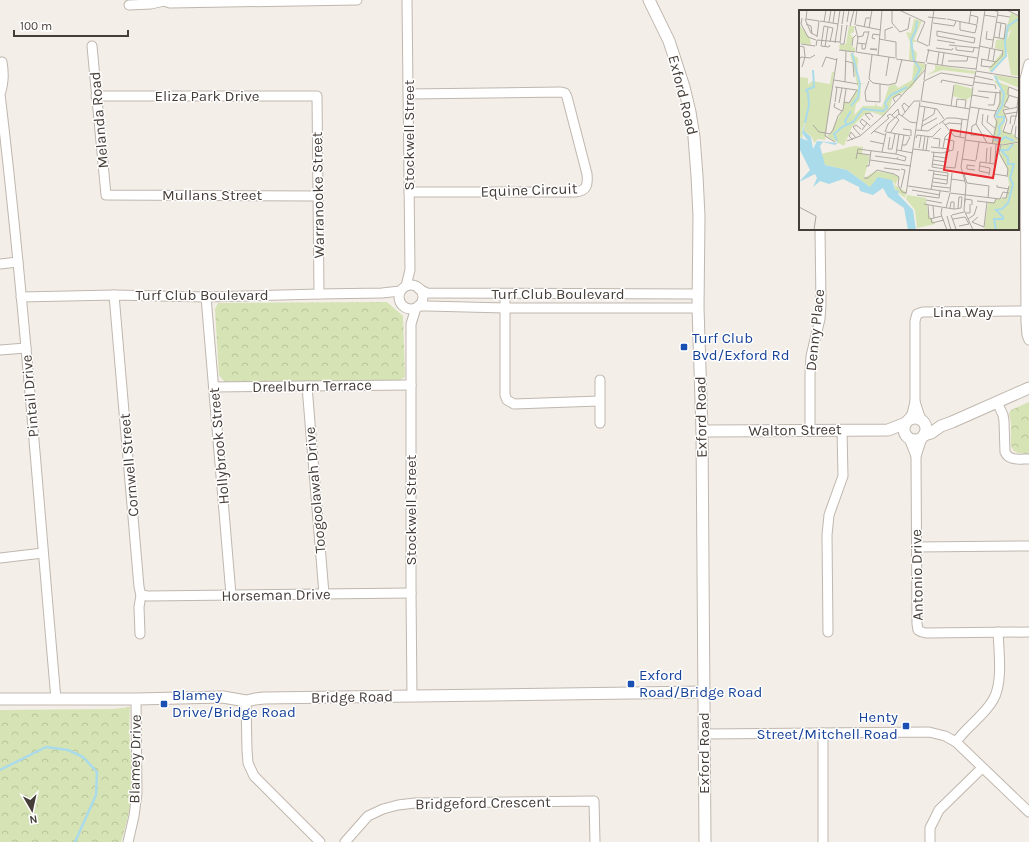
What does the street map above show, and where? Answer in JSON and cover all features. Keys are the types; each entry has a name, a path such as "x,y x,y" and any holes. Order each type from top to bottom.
{"street":[{"path":"129,5 152,4 164,0 170,3 357,0"},
{"name":"Stockwell Street","path":"403,289 410,270 407,0"},
{"name":"Exford Road","path":"649,0 669,41 684,87 695,144 699,216 698,308 702,431 705,842"},
{"name":"Melanda Road","path":"92,46 106,195"},
{"name":"Pintail Drive","path":"2,62 4,80 0,94 10,177 26,348 56,699"},
{"path":"1025,68 1027,98 1026,311 1029,340"},
{"name":"Equine Circuit","path":"409,94 565,93 585,167 587,182 585,188 575,192 409,192"},
{"name":"Eliza Park Drive","path":"96,96 317,96"},
{"name":"Warranooke Street","path":"317,96 319,294"},
{"path":"0,177 10,177"},
{"name":"Mullans Street","path":"106,195 318,196"},
{"name":"Denny Place","path":"810,430 811,356 820,319 821,304 820,230"},
{"path":"0,264 18,262"},
{"name":"Stockwell Street","path":"410,270 418,288"},
{"path":"413,285 418,288 422,292 421,303 417,307 409,309 401,304 398,298 403,289 413,285"},
{"name":"Turf Club Boulevard","path":"418,288 427,293 698,294"},
{"name":"Turf Club Boulevard","path":"21,297 319,294 382,292 403,289"},
{"name":"Turf Club Boulevard","path":"382,292 401,304"},
{"path":"505,294 507,400 514,404 600,401"},
{"name":"Cornwell Street","path":"114,295 139,587 141,595 139,607 140,634"},
{"name":"Hollybrook Street","path":"206,296 231,595"},
{"name":"Stockwell Street","path":"401,304 411,324"},
{"name":"Stockwell Street","path":"412,696 411,324 417,307"},
{"name":"Turf Club Boulevard","path":"417,307 698,308"},
{"name":"Lina Way","path":"907,422 912,414 915,402 915,321 917,314 923,312 1026,311"},
{"path":"0,350 26,348"},
{"path":"600,380 600,423"},
{"name":"Dreelburn Terrace","path":"214,387 411,385"},
{"name":"Toogoolawah Drive","path":"307,386 324,594"},
{"path":"941,426 915,418 907,422 904,429 907,437 915,440 931,433 941,426 1029,388"},
{"name":"Lina Way","path":"915,402 923,421"},
{"path":"998,402 1004,421 1004,452 1012,459 1029,459"},
{"path":"923,421 926,429 923,437"},
{"name":"Walton Street","path":"888,430 907,422"},
{"path":"828,632 827,535 829,515 843,476 842,430"},
{"name":"Walton Street","path":"702,431 888,430 907,437"},
{"name":"Antonio Drive","path":"907,437 916,456"},
{"name":"Antonio Drive","path":"923,437 916,456 918,630 926,633 1029,632"},
{"path":"916,547 1029,546"},
{"path":"0,558 43,553"},
{"name":"Horseman Drive","path":"141,595 411,593"},
{"path":"956,742 961,734 984,711 995,696 999,681 998,632"},
{"name":"Bridge Road","path":"0,699 136,699 223,697 246,701 264,698 704,692"},
{"name":"Blamey Drive","path":"128,842 134,816 137,793 136,699"},
{"path":"246,701 248,763 254,776 320,842"},
{"path":"704,734 929,732 945,736 956,742 1029,811"},
{"path":"823,733 823,842"},
{"path":"930,842 930,828 939,810 982,768"},
{"name":"Bridgeford Crescent","path":"345,842 368,816 383,809 398,805 594,801 595,842"}],"green space":[{"path":"387,302 403,316 405,377 398,381 227,383 219,375 215,309 218,303"},
{"path":"1029,402 1029,454 1018,453 1014,451 1011,445 1011,422 1009,414 1011,410"},
{"path":"130,707 129,728 132,791 121,842 0,842 0,710 113,709"}],"waterway":[{"path":"0,770 46,747 68,750 83,757 97,772 96,795 75,842"}],"place":[{"name":"Turf Club Bvd/Exford Rd","path":"684,347"},
{"name":"Exford Road/Bridge Road","path":"631,684"},
{"name":"Blamey Drive/Bridge Road","path":"164,704"},
{"name":"Henty Street/Mitchell Road","path":"906,726"}]}
